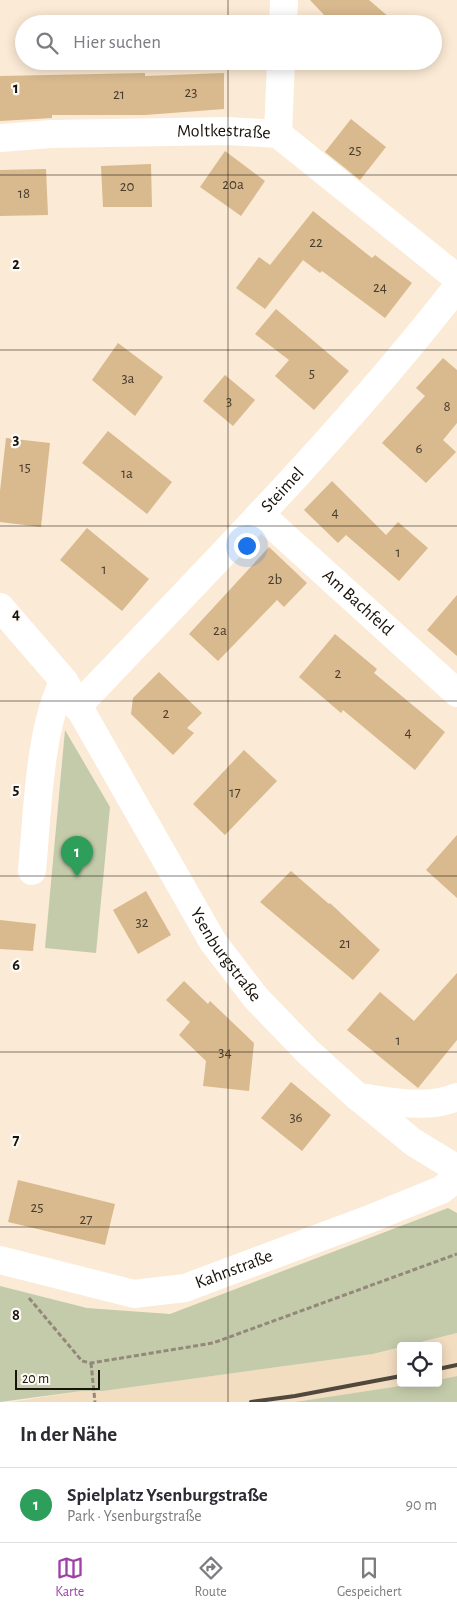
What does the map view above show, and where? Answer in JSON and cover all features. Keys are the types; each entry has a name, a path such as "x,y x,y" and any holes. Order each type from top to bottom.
{"street":[{"path":"283,15 284,0"},
{"path":"278,134 281,70"},
{"name":"Moltkestraße","path":"0,138 51,134 228,131 278,134 457,278"},
{"name":"Steimel","path":"77,706 309,464 382,380 457,287"},
{"name":"Am Bachfeld","path":"260,514 457,693"},
{"name":"Ysenburgstraße","path":"0,608 64,682 213,942 256,998 308,1052 358,1097 412,1142 457,1169"},
{"path":"32,871 45,745 54,700 64,682"},
{"path":"358,1097 417,1105 441,1103 457,1097"},
{"name":"Kahnstraße","path":"0,1260 134,1294 185,1288 372,1218 441,1190 457,1178"}],"path":[{"path":"26,1295 82,1361 91,1363 213,1343 457,1254"},
{"path":"91,1363 95,1402"}],"shaded area":[{"path":"457,1333 457,1376 442,1379 442,1342 422,1342"},
{"path":"397,1348 397,1386 295,1402 12,1402 82,1391 103,1391 373,1354"}],"green space":[{"path":"65,730 110,807 96,953 45,948"},
{"path":"448,1208 457,1213 457,1333 421,1342 397,1342 397,1348 373,1354 103,1391 82,1391 0,1402 0,1286 87,1308 170,1314"},
{"path":"457,1376 457,1402 295,1402 397,1386 442,1387 442,1379"}],"building":[{"path":"310,0 369,0 387,15 324,15"},
{"path":"145,73 145,76 224,73 224,109 145,115 52,115 52,118 0,121 0,76"},
{"path":"351,119 386,147 360,180 325,152"},
{"path":"225,151 265,181 241,216 200,187"},
{"path":"151,164 152,207 103,207 101,166"},
{"path":"46,169 48,215 0,216 0,170"},
{"path":"313,211 372,258 375,255 412,283 385,318 322,271 320,273 303,260 265,309 236,288 259,257 270,265"},
{"path":"276,309 349,371 314,410 275,376 289,360 255,334"},
{"path":"118,343 163,377 135,416 92,380"},
{"path":"443,358 457,370 457,423 443,440 456,452 426,483 382,443 425,396 416,388"},
{"path":"225,375 255,400 233,426 203,401"},
{"path":"108,431 172,482 147,514 82,463"},
{"path":"6,438 50,443 41,527 0,522 0,491"},
{"path":"332,481 386,535 398,522 428,548 399,581 346,535 338,543 304,510"},
{"path":"87,528 149,579 122,611 60,560"},
{"path":"269,547 307,583 284,607 277,600 218,661 189,634"},
{"path":"457,595 457,656 427,630"},
{"path":"335,634 377,669 374,673 445,732 415,770 343,710 341,713 299,677"},
{"path":"159,672 202,713 187,728 194,733 173,755 131,714 133,698"},
{"path":"244,750 277,781 225,835 193,804"},
{"path":"457,835 457,898 426,870"},
{"path":"291,871 330,903 380,950 353,980 260,902"},
{"path":"146,891 171,935 138,954 113,910"},
{"path":"0,920 36,924 33,951 0,949"},
{"path":"457,973 457,1040 418,1088 347,1030 380,992 414,1021"},
{"path":"184,981 208,1004 210,1001 254,1043 249,1091 203,1086 206,1061 179,1035 190,1022 166,1000"},
{"path":"291,1082 331,1115 302,1151 261,1118"},
{"path":"18,1180 115,1204 105,1245 8,1222"}],"railway":[{"path":"442,1368 457,1365"},
{"path":"251,1402 295,1396 397,1377"}],"place":[{"name":"Spielplatz Ysenburgstraße","path":"77,877"}]}
